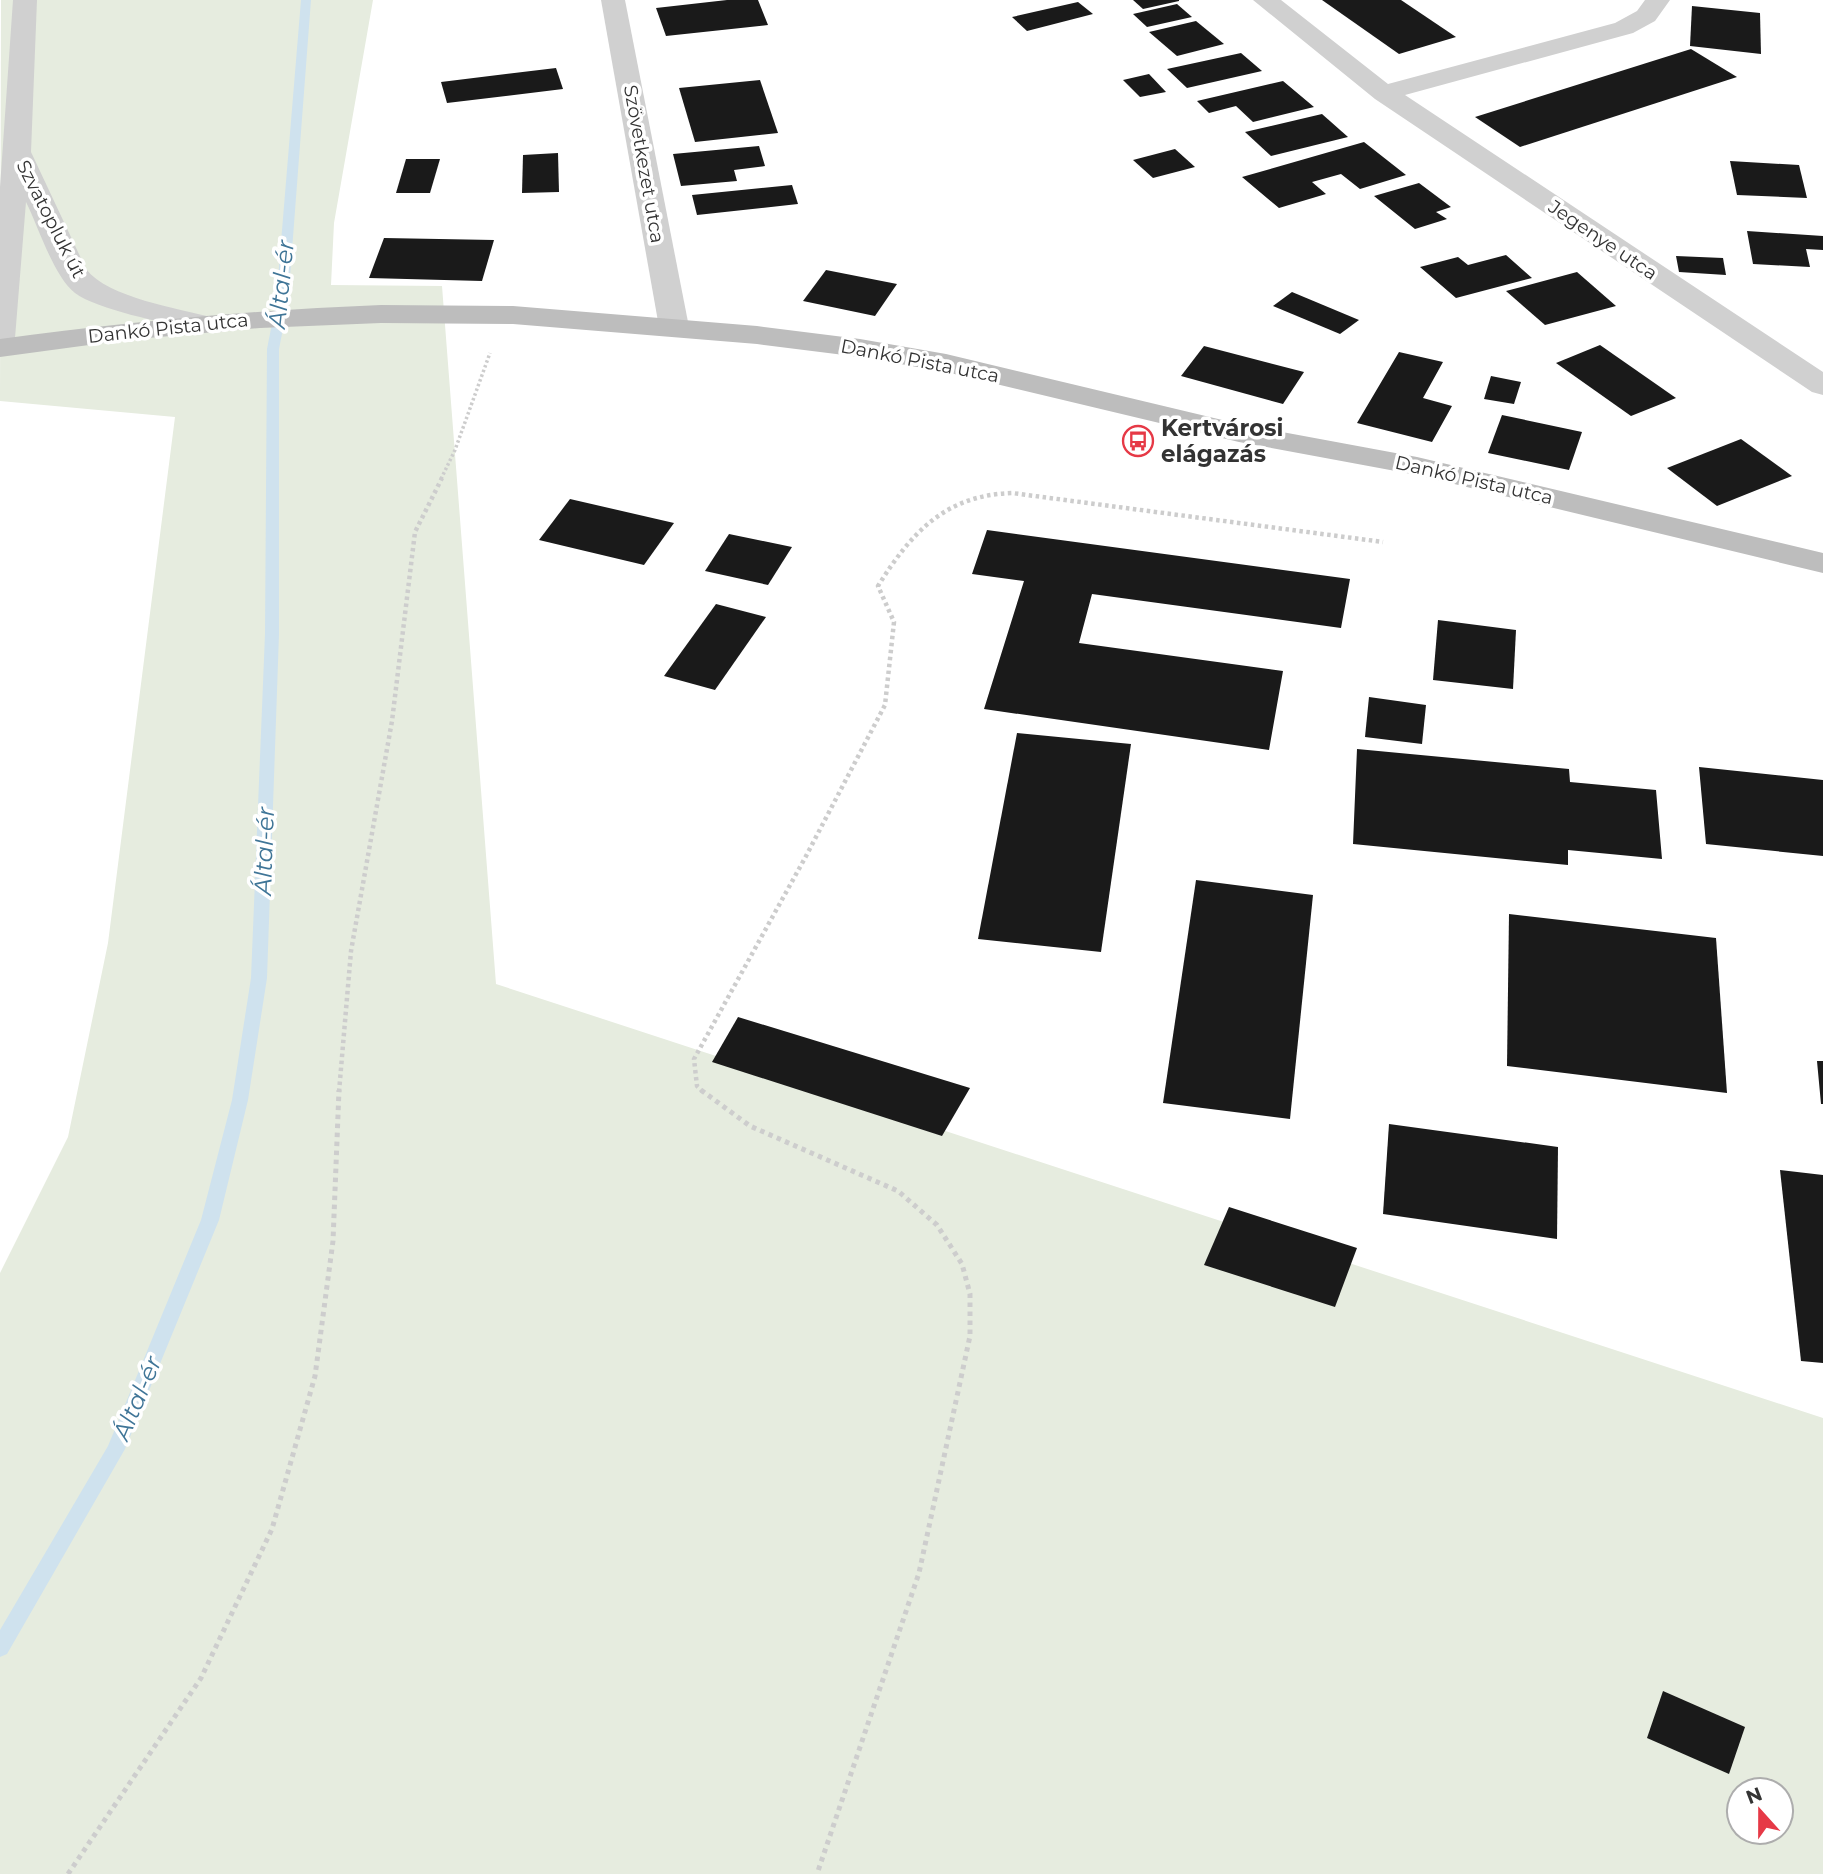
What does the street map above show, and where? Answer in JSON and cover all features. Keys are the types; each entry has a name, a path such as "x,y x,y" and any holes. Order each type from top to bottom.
{"street":[{"name":"Szvatopluk út","path":"0,338 17,152 25,0"},
{"name":"Szövetkezet utca","path":"613,0 674,327"},
{"name":"Jegenye utca","path":"1265,0 1384,93 1823,386"},
{"path":"1384,93 1624,28 1646,16 1658,0"},
{"name":"Szvatopluk út","path":"17,152 72,270 84,286 107,297 204,324"},
{"name":"Dankó Pista utca","path":"0,348 260,319 310,316 513,315 674,327 860,348 946,363 1239,433 1417,466 1823,563"}],"path":[{"path":"68,1874 201,1678 272,1529 312,1389 333,1241 340,1083 351,951 392,721 415,531 455,450 475,390 501,327 513,315"},
{"path":"817,1874 919,1573 970,1336 970,1294 962,1264 937,1225 898,1191 750,1126 717,1104 697,1086 694,1059 805,858 885,705 894,622 878,586 907,540 928,521 951,508 986,495 1035,495 1316,536 1383,542"}],"shaded area":[{"path":"1,0 373,0 334,223 331,285 442,286 496,984 1823,1418 1823,1874 0,1874 0,1273 68,1137 108,943 175,417 0,401"}],"building":[{"path":"727,0 758,0 768,25 666,36 656,8"},
{"path":"1133,0 1179,0 1179,1 1143,9"},
{"path":"1322,0 1401,0 1456,37 1399,54"},
{"path":"1078,2 1093,14 1027,31 1012,17"},
{"path":"1177,4 1192,17 1147,27 1133,14"},
{"path":"1692,6 1760,13 1761,54 1690,46"},
{"path":"1196,21 1224,44 1177,56 1149,32"},
{"path":"1691,49 1737,77 1520,147 1475,117"},
{"path":"1241,53 1262,71 1187,88 1167,69"},
{"path":"556,68 563,89 447,103 441,82"},
{"path":"1149,74 1166,92 1140,97 1123,80"},
{"path":"760,80 778,133 695,142 679,88"},
{"path":"1283,81 1314,107 1253,122 1236,106 1209,113 1197,101"},
{"path":"1322,114 1348,137 1271,156 1245,132"},
{"path":"1364,142 1406,175 1360,189 1341,174 1312,182 1326,194 1279,208 1242,177"},
{"path":"759,146 765,166 734,170 737,181 681,186 673,154"},
{"path":"1175,149 1195,167 1153,178 1133,160"},
{"path":"558,153 559,192 522,193 523,155"},
{"path":"406,159 440,159 430,193 396,193"},
{"path":"1730,161 1799,165 1807,198 1737,195"},
{"path":"1419,183 1451,207 1436,212 1447,219 1415,229 1374,196"},
{"path":"792,185 798,204 697,215 692,195"},
{"path":"1747,231 1823,236 1823,250 1806,249 1810,267 1753,264"},
{"path":"384,238 494,240 482,281 369,278"},
{"path":"1506,255 1532,278 1456,298 1420,267 1458,257 1468,265"},
{"path":"1676,256 1723,258 1726,275 1679,272"},
{"path":"826,270 897,284 875,316 803,301"},
{"path":"1577,272 1616,306 1545,325 1506,291"},
{"path":"1292,292 1359,320 1340,334 1273,306"},
{"path":"1600,345 1676,398 1631,416 1556,363"},
{"path":"1204,346 1304,372 1283,404 1181,376"},
{"path":"1399,352 1443,362 1423,398 1452,406 1432,442 1357,423"},
{"path":"1491,376 1521,382 1514,404 1484,399"},
{"path":"1502,415 1582,432 1569,470 1488,453"},
{"path":"1741,439 1792,476 1717,506 1667,468"},
{"path":"570,499 674,523 644,565 539,540"},
{"path":"987,530 1350,579 1341,628 1092,594 1079,643 1283,671 1269,750 984,709 1024,581 972,574"},
{"path":"729,534 792,547 768,585 705,571"},
{"path":"716,604 766,617 715,690 664,676"},
{"path":"1438,620 1516,630 1513,689 1433,680"},
{"path":"1369,697 1426,705 1422,744 1365,737"},
{"path":"1017,733 1131,744 1101,952 978,939"},
{"path":"1357,749 1569,769 1570,782 1656,790 1662,859 1568,850 1568,865 1353,844"},
{"path":"1699,767 1823,780 1823,856 1706,844"},
{"path":"1196,880 1313,895 1290,1119 1163,1103"},
{"path":"1509,914 1716,938 1727,1093 1507,1066"},
{"path":"738,1017 970,1088 942,1136 712,1062"},
{"path":"1817,1061 1823,1061 1823,1104 1821,1104"},
{"path":"1389,1124 1558,1147 1557,1239 1383,1214"},
{"path":"1780,1170 1823,1175 1823,1363 1801,1361"},
{"path":"1229,1207 1357,1248 1335,1307 1204,1265"},
{"path":"1663,1691 1745,1727 1729,1774 1647,1738"}],"waterway":[{"name":"Által-ér","path":"0,1648 116,1449 210,1220 240,1100 259,978 272,634 273,349 282,303 306,0"}],"place":[{"name":"Kertvárosi elágazás","path":"1138,441"}]}
